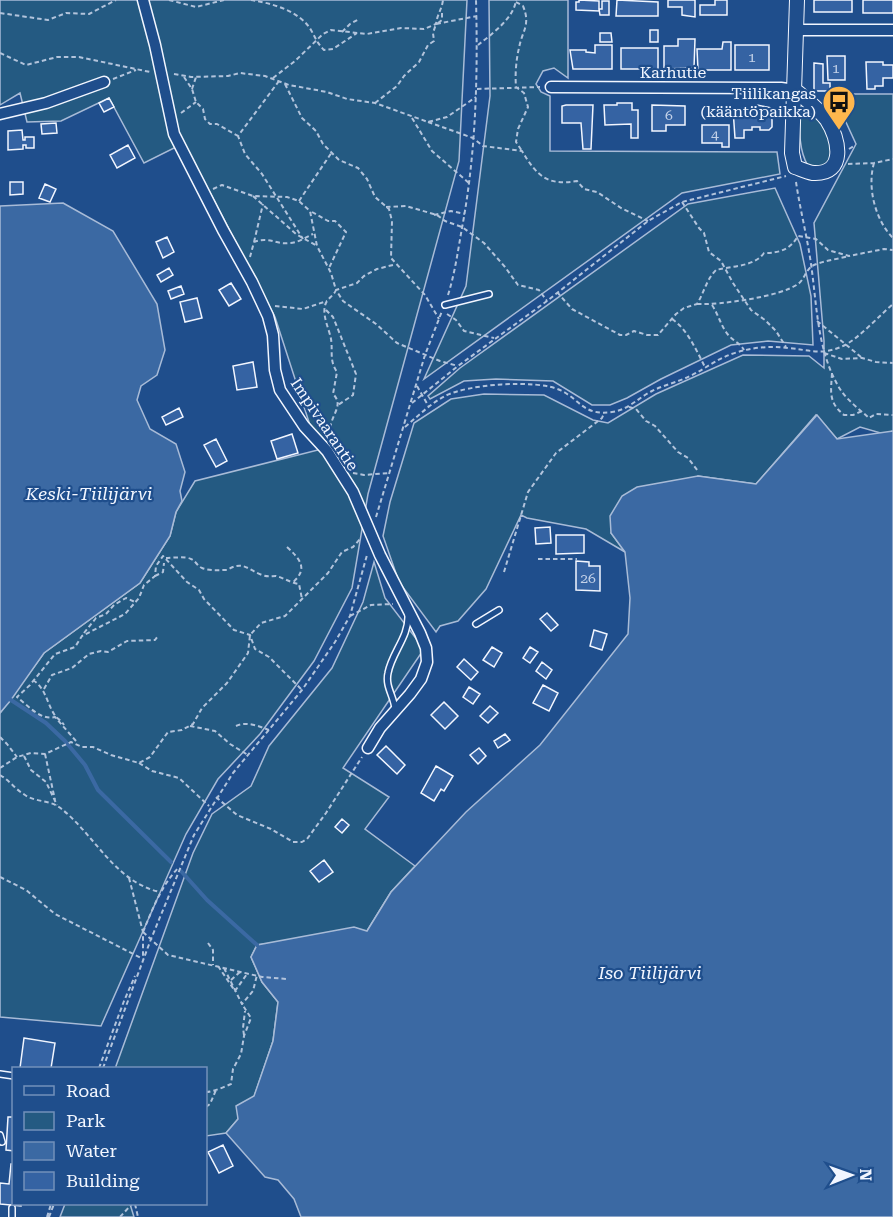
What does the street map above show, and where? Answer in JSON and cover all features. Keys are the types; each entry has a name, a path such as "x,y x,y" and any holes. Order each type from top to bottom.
{"street":[{"name":"Impivaarantie","path":"142,0 174,134 261,301 273,334 275,370 280,390 304,426 327,451 353,492 426,648 427,662 421,678 380,728 368,748"},
{"path":"795,90 826,119 837,141 839,155 825,172 795,171 792,153 797,0"},
{"path":"796,30 893,30"},
{"path":"0,114 46,103 104,81"},
{"name":"Karhutie","path":"551,87 795,90"}],"lane":[{"path":"445,305 489,294"},
{"path":"395,709 388,687 387,674 406,633 408,624 406,606"},
{"path":"476,624 499,610"},
{"path":"0,1135 2,1142"},
{"path":"12,1208 12,1217"}],"path":[{"path":"0,13 48,20 66,13 89,14 116,0"},
{"path":"169,0 196,7 224,0"},
{"path":"251,0 296,14 310,28 316,42 324,50 333,49 357,33"},
{"path":"375,103 398,86 408,71 418,62 428,45 434,41 433,33 443,0"},
{"path":"462,227 469,183 477,89 476,0"},
{"path":"477,46 498,29 516,7 517,1"},
{"path":"516,87 518,50 526,32 527,22 523,6 517,1"},
{"path":"273,78 323,34 331,30 367,34 402,28 424,29 436,24 477,16"},
{"path":"342,32 359,19"},
{"path":"0,53 26,65 57,57 72,57 136,70 184,76 228,76 249,73 347,99 375,103 473,138 483,146 522,151"},
{"path":"104,81 136,70"},
{"path":"184,76 187,84 192,88 196,102 203,109 205,119 210,124 217,124 238,136 245,154 262,174 303,239"},
{"path":"192,88 197,76"},
{"path":"238,136 279,81"},
{"path":"285,84 303,118 316,131 323,144 339,160 358,168 367,179 375,197 389,209 392,222 391,258 425,296 439,319"},
{"path":"516,87 524,93 528,106 518,129 516,142 528,163 542,178 566,183 577,181 584,189 597,192 621,208 648,221"},
{"path":"477,89 551,87"},
{"path":"428,122 447,117 476,97"},
{"path":"170,120 196,102"},
{"path":"411,116 432,151 469,183"},
{"path":"299,201 332,152"},
{"path":"833,165 874,163 893,159"},
{"path":"874,163 871,174 880,220 893,238"},
{"path":"411,404 648,221 682,202 769,180 795,171 807,236 817,321 824,353 844,395 869,418 876,414 893,415"},
{"path":"204,193 222,185 254,196 287,197 299,201 310,211 328,221 335,221 346,232 329,268"},
{"path":"254,196 303,239 316,246"},
{"path":"682,202 704,233 709,252 721,261 743,299 754,313 776,331 787,348"},
{"path":"244,268 254,248 262,204"},
{"path":"386,207 406,206 462,227 484,243 518,285 539,290 547,301"},
{"path":"310,211 316,246 329,268 336,290 343,301 376,324 397,343 458,366"},
{"path":"434,215 451,211 465,214"},
{"path":"255,242 270,239 286,244 314,233"},
{"path":"697,304 713,272 751,263 760,259 764,254 789,248 798,236 816,239 828,250 849,256"},
{"path":"557,292 572,309 620,335 634,331 656,336 682,309 697,304 734,303 743,299 777,293 798,284 811,267 849,256 884,249 893,250"},
{"path":"327,451 338,400 333,394 337,372 332,365 330,354 331,340 325,309 327,302 336,290 357,283 377,269 395,264"},
{"path":"261,301 279,307 303,309 327,302"},
{"path":"824,353 847,344 893,304"},
{"path":"712,305 727,334 745,350"},
{"path":"325,309 333,317 356,374 353,395 338,405"},
{"path":"441,314 450,314 464,331 494,338"},
{"path":"672,319 680,324 687,334 705,367"},
{"path":"817,321 862,357 876,362 893,363"},
{"path":"403,428 446,396 487,385 552,387 588,410 604,413 629,407 651,392 691,376 720,357 745,350 787,348 824,353 842,359 862,357"},
{"path":"832,372 831,398 836,408 844,415 853,415 862,411"},
{"path":"139,763 150,757 168,732 182,730 193,724 202,708 233,676 248,653 250,635 261,623 285,616 328,573 342,552 371,534 416,384 429,407"},
{"path":"629,407 636,409 646,421 655,426 698,471"},
{"path":"504,573 528,492 556,453 602,418 604,413"},
{"path":"340,470 364,475 389,473"},
{"path":"287,548 299,558 301,567 299,578 292,583"},
{"path":"102,1067 180,865 194,835 216,797 248,754 302,690 350,616 366,555"},
{"path":"155,576 156,566 163,556 166,558 187,557 198,566 212,570 248,567 263,576 276,576 299,584 302,600"},
{"path":"166,558 234,630 250,635"},
{"path":"538,559 577,559"},
{"path":"159,563 170,561"},
{"path":"82,636 125,614 139,598 144,585 163,572 164,563"},
{"path":"135,603 126,598 114,604 106,614 96,618 75,647 55,654 17,697 42,716 55,717 62,721 82,747 93,747 139,763 152,771 179,778 210,806"},
{"path":"350,616 371,605 406,606"},
{"path":"250,635 255,649 269,657 302,690"},
{"path":"44,689 52,675 72,668 89,654 108,652 127,641 155,640 158,636"},
{"path":"39,672 39,680 55,717"},
{"path":"33,680 44,689"},
{"path":"236,726 241,723 250,724 269,730"},
{"path":"189,726 215,731 230,744 248,754"},
{"path":"0,737 17,757"},
{"path":"0,768 17,757 31,753 45,754 71,742 77,743"},
{"path":"216,797 237,815 271,829 293,842 302,842 307,839 326,813 368,748"},
{"path":"45,754 57,805"},
{"path":"24,756 31,770 46,782 57,805 77,823 101,852 129,878 160,892"},
{"path":"0,774 24,795 57,805"},
{"path":"143,932 166,880 180,865"},
{"path":"0,877 27,891 55,914 143,959"},
{"path":"129,878 143,932 143,959"},
{"path":"143,932 168,955 240,972 287,979"},
{"path":"208,943 213,950 215,966 236,991"},
{"path":"207,1092 231,1084 233,1069 241,1054 244,1036 251,1018 245,1011 225,968"},
{"path":"231,980 240,972"},
{"path":"236,991 248,973"},
{"path":"242,1004 253,991 257,975"},
{"path":"244,1036 245,1011"},
{"path":"207,1106 216,1090"},
{"path":"120,1217 131,1205"}],"green space":[{"path":"0,0 467,0 459,161 368,494 352,588 314,661 260,734 218,779 186,834 101,1026 0,1017 0,713 44,653 140,583 170,536 176,512 195,481 318,450 275,317 184,143 144,163 109,98 61,121 27,122 20,93 0,105"},
{"path":"489,0 568,0 568,78 554,68 543,71 536,84 541,92 550,96 550,151 777,152 780,174 682,193 424,379 466,286 490,96"},
{"path":"833,94 893,94 893,431 884,434 860,427 837,439 816,415 756,484 698,476 611,533 625,552 586,529 521,515 486,589 458,621 440,626 436,632 399,582 383,536 390,502 414,423 451,399 484,394 544,395 593,420 608,423 656,394 743,355 809,356 824,368 824,341 814,223 856,144"},
{"path":"802,100 822,123 831,140 833,149 824,167 808,166 804,159 800,135 800,102"},
{"path":"775,188 800,244 811,296 813,345 768,341 731,345 610,405 592,405 553,381 496,379 464,381 430,399 428,396 460,368 688,204"},
{"path":"374,562 385,598 424,649 343,768 389,797 365,829 415,866 391,892 367,931 257,945 251,957 262,982 278,1002 273,1041 254,1097 242,1104 238,1119 226,1133 207,1136 207,1067 116,1066 193,853 212,814 251,786 269,746 332,668 363,602"},
{"path":"65,1205 130,1205 134,1217 60,1217"}],"water":[{"name":"Keski-Tiilijärvi","path":"63,203 113,231 157,304 165,350 157,375 141,386 137,400 150,429 176,444 185,472 180,491 182,501 176,512 170,536 140,583 44,653 0,713 0,206"},
{"name":"Iso Tiilijärvi","path":"817,415 837,439 893,431 893,1217 301,1217 294,1199 278,1180 265,1177 226,1133 238,1119 236,1106 254,1096 273,1041 278,1002 262,982 251,957 257,945 354,927 367,931 391,892 466,812 540,745 628,634 630,598 625,552 611,533 610,516 622,496 637,487 698,476 756,484"}],"building":[{"path":"579,0 599,1 599,11 576,10 576,2"},
{"path":"617,0 658,2 658,16 616,16"},
{"path":"668,0 695,0 695,17 682,15 682,7 668,7"},
{"path":"715,0 727,0 727,15 700,15 700,5 715,5"},
{"path":"814,0 852,0 852,12 814,12"},
{"path":"863,0 893,0 893,13 863,13"},
{"path":"602,1 609,1 609,15 600,15 599,9 602,9"},
{"path":"650,30 658,30 658,42 650,42"},
{"path":"600,33 611,33 612,42 600,42"},
{"path":"678,39 695,39 694,68 664,69 664,46 678,46"},
{"path":"723,42 731,42 731,70 698,70 697,49 722,49"},
{"path":"595,45 612,45 612,69 573,69 570,50 586,50 586,52 595,53"},
{"path":"735,45 769,45 769,70 735,70"},
{"path":"621,48 658,48 658,69 621,69"},
{"path":"827,56 845,56 845,80 828,80"},
{"path":"866,62 883,62 883,65 893,65 893,78 883,78 883,86 867,89"},
{"path":"814,63 823,64 823,83 830,83 830,91 814,91"},
{"path":"109,98 114,107 104,112 99,103"},
{"path":"617,103 632,103 632,110 638,110 638,138 631,138 631,124 605,125 604,105 617,105"},
{"path":"593,105 591,149 583,149 581,123 562,123 562,106"},
{"path":"652,105 685,106 685,125 666,125 666,131 652,131"},
{"path":"757,105 772,108 772,127 769,130 760,130 760,127 752,127 752,130 744,130 744,138 735,138 733,109 757,108"},
{"path":"56,123 57,133 42,134 41,124"},
{"path":"702,125 729,125 729,147 722,147 722,143 702,143"},
{"path":"22,130 23,140 25,137 34,137 34,148 26,148 26,145 23,145 23,149 8,150 8,131"},
{"path":"128,145 135,158 117,168 110,155"},
{"path":"10,182 23,182 23,194 10,195"},
{"path":"45,184 56,189 50,202 39,198"},
{"path":"167,237 174,252 163,258 156,242"},
{"path":"169,268 173,275 161,282 157,275"},
{"path":"231,283 241,299 229,306 219,290"},
{"path":"181,286 184,294 171,299 168,291"},
{"path":"197,298 202,318 185,322 180,302"},
{"path":"253,362 257,387 237,390 233,366"},
{"path":"179,408 183,417 166,425 162,417"},
{"path":"292,434 298,453 277,459 271,441"},
{"path":"216,439 227,461 216,467 204,445"},
{"path":"550,527 551,543 536,544 535,528"},
{"path":"556,535 584,535 584,553 556,554"},
{"path":"576,561 589,562 589,566 600,566 600,591 576,590"},
{"path":"547,613 558,625 551,631 540,619"},
{"path":"594,630 607,634 602,650 590,646"},
{"path":"492,647 502,653 494,667 483,660"},
{"path":"530,647 538,652 530,663 523,658"},
{"path":"464,659 478,672 471,680 457,667"},
{"path":"542,662 552,670 546,679 536,671"},
{"path":"543,685 558,693 549,711 533,703"},
{"path":"469,687 480,694 473,704 463,697"},
{"path":"444,702 458,716 445,729 431,715"},
{"path":"490,706 498,713 488,723 480,716"},
{"path":"505,734 510,740 498,748 494,741"},
{"path":"386,746 405,765 397,774 377,755"},
{"path":"479,748 486,756 478,764 470,755"},
{"path":"436,766 453,776 444,791 441,789 434,801 421,793"},
{"path":"342,819 349,825 342,833 335,827"},
{"path":"324,860 333,872 319,882 310,871"},
{"path":"24,1038 55,1043 51,1067 20,1067"},
{"path":"8,1117 12,1117 12,1151 6,1150"},
{"path":"223,1145 233,1166 219,1173 208,1152"},
{"path":"12,1164 12,1205 21,1206 0,1204 0,1183 9,1184"}],"waterway":[{"path":"11,700 46,723 65,741 85,765 98,790 171,862"},
{"path":"181,871 207,900 257,945"}],"place":[{"name":"Tiilikangas (kääntöpaikka)","path":"839,131"}]}
